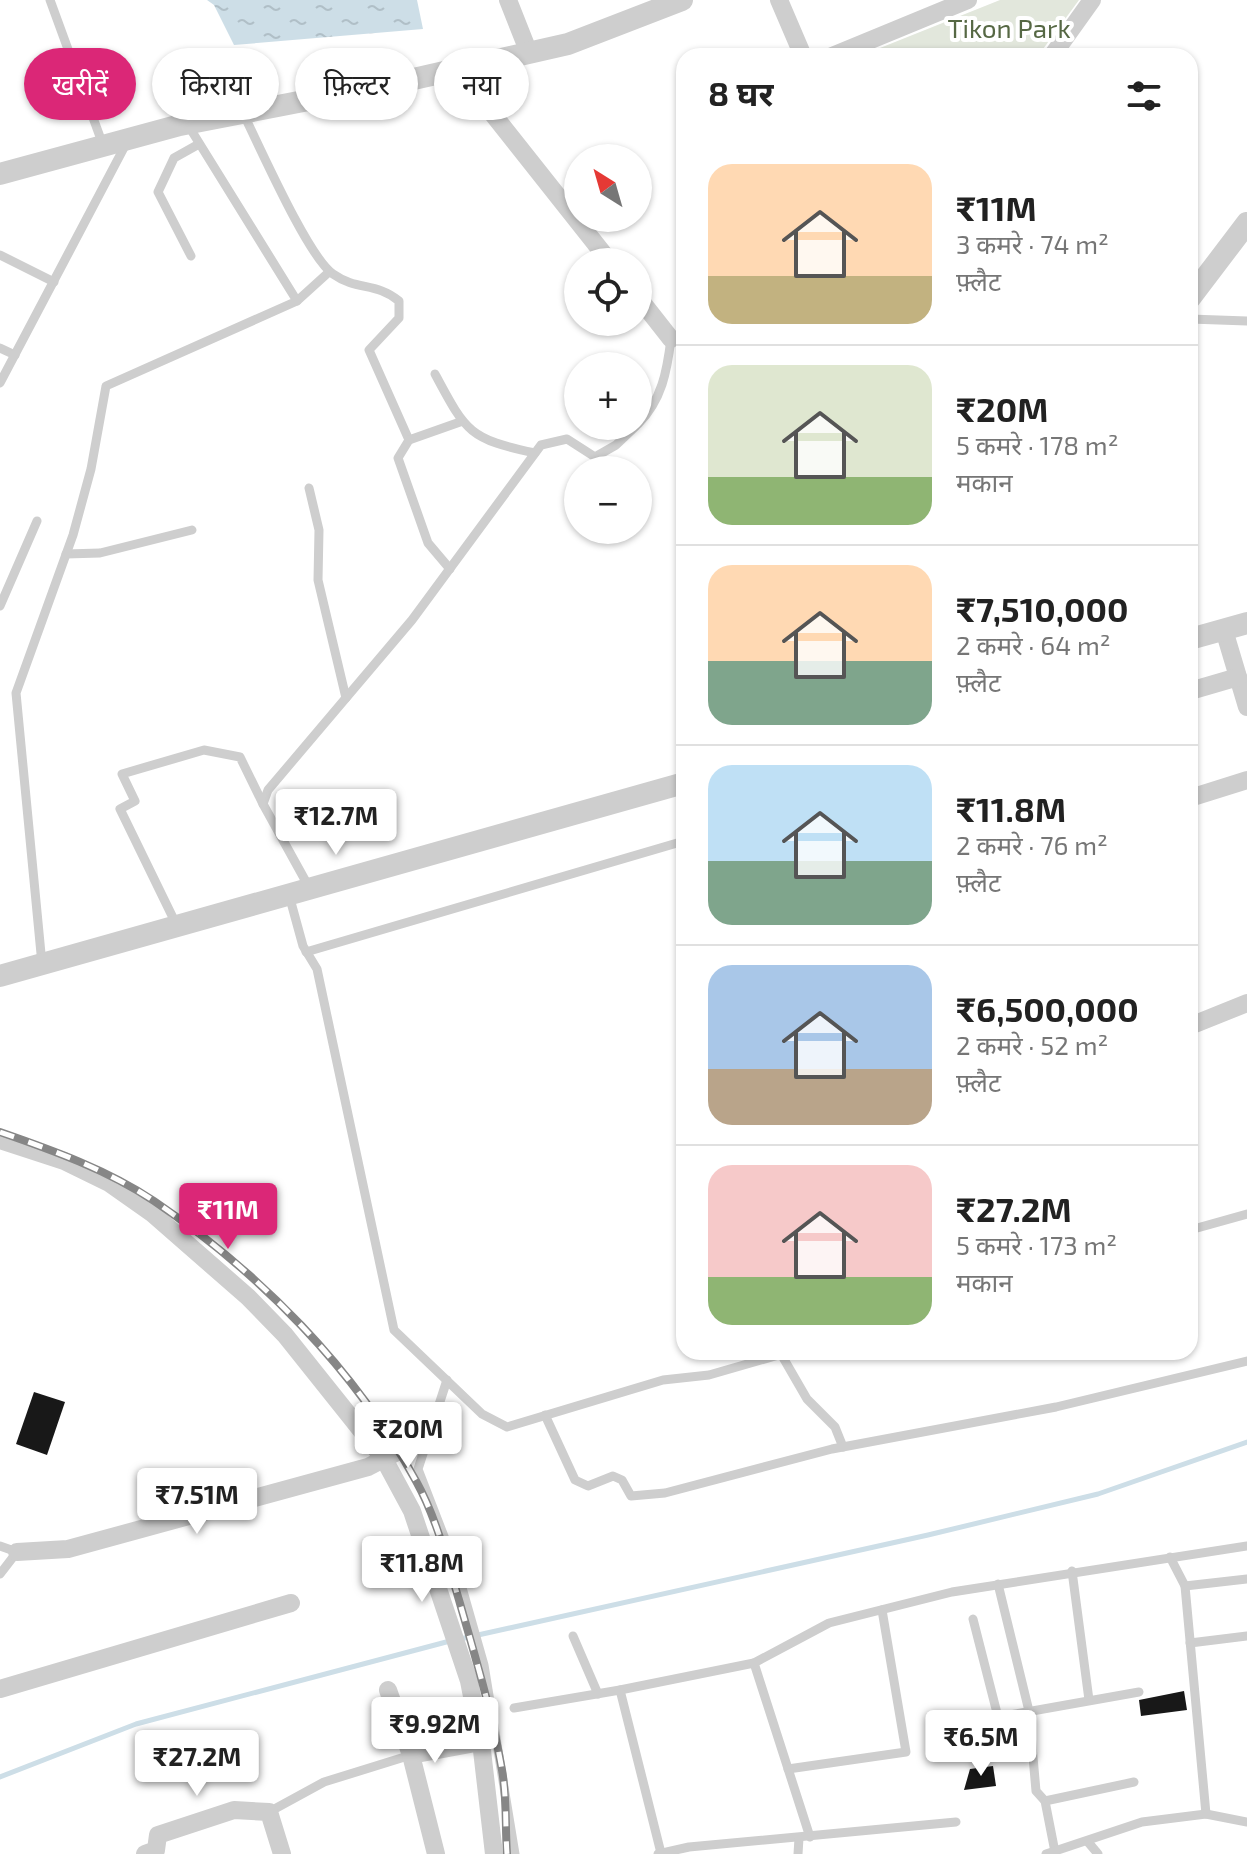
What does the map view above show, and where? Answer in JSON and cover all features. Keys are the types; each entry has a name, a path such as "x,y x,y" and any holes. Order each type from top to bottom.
{"street":[{"path":"508,0 527,48"},
{"path":"779,0 800,48"},
{"path":"851,48 968,0"},
{"path":"1058,48 1092,0"},
{"path":"529,53 568,44 675,1"},
{"path":"279,105 434,74"},
{"path":"0,174 202,120"},
{"path":"497,120 599,248"},
{"path":"1198,287 1247,223"},
{"path":"652,315 671,339"},
{"path":"1198,637 1247,623"},
{"path":"1224,630 1247,707"},
{"path":"1198,689 1238,677"},
{"path":"1198,795 1247,780"},
{"path":"0,976 676,785"},
{"path":"1198,1023 1247,1003"},
{"path":"0,1140 64,1161 109,1183 153,1214 248,1297 285,1335 384,1459 412,1511 430,1558 469,1681 481,1742 492,1854"},
{"path":"8,1549 68,1549 354,1471 428,1436"},
{"path":"0,1689 291,1603"},
{"path":"388,1690 411,1755 436,1854"},
{"path":"411,1755 481,1742"},
{"path":"145,1854 156,1850 158,1835 192,1821 234,1810 269,1812 282,1854"}],"lane":[{"path":"50,0 103,145"},
{"path":"247,120 287,203 329,272 351,285 385,289 399,301 399,318 369,350 409,440"},
{"path":"187,123 297,301"},
{"path":"0,383 129,138"},
{"path":"191,256 158,192 174,158 199,144"},
{"path":"0,255 54,282"},
{"path":"42,964 16,693 66,554 91,469 106,386 297,301 329,272"},
{"path":"1198,319 1247,321"},
{"path":"652,409 666,376 671,339"},
{"path":"0,348 15,355"},
{"path":"435,374 460,422 476,436 535,453"},
{"path":"450,569 428,543 398,458 409,440 460,422"},
{"path":"263,804 268,790 450,569 541,445 564,440"},
{"path":"569,440 595,457 621,440"},
{"path":"309,488 319,530 318,580 346,698"},
{"path":"0,606 37,521"},
{"path":"66,554 100,553 192,530"},
{"path":"177,926 120,809 135,801 122,774 204,750 240,757 299,892 306,952 317,969 394,1330 482,1414 507,1427 663,1380 709,1375 761,1360"},
{"path":"306,952 676,843"},
{"path":"1198,1228 1247,1214"},
{"path":"788,1360 807,1399 835,1427 843,1447"},
{"path":"545,1415 575,1480 588,1486 613,1476 622,1480 631,1496 665,1493 843,1447 1056,1407 1247,1361"},
{"path":"447,1380 418,1469 441,1524 484,1665 515,1854"},
{"path":"514,1708 754,1663 829,1623 998,1584 1247,1546"},
{"path":"0,1574 8,1549"},
{"path":"1170,1557 1185,1586 1206,1814"},
{"path":"1072,1571 1089,1700"},
{"path":"1185,1586 1247,1579"},
{"path":"998,1584 1029,1711 1036,1791 1045,1801 1051,1853 1142,1822 1206,1814 1247,1822"},
{"path":"788,1769 906,1752 882,1610"},
{"path":"973,1619 998,1717 1139,1692"},
{"path":"573,1636 598,1694"},
{"path":"1190,1643 1247,1636"},
{"path":"754,1663 810,1837"},
{"path":"620,1690 660,1854 689,1847 956,1822"},
{"path":"269,1812 324,1782 411,1755"},
{"path":"1045,1801 1134,1782"},
{"path":"798,1854 799,1838"},
{"path":"1088,1842 1098,1854"}],"green space":[{"name":"Tikon Park","path":"1000,0 1079,0 1044,48 880,48"}],"water":[{"path":"207,0 417,0 423,29 234,45 214,5"}],"building":[{"path":"34,1392 65,1402 47,1455 16,1444"},
{"path":"1184,1691 1187,1710 1141,1716 1139,1700"},
{"path":"993,1766 996,1786 964,1790 970,1769"}],"waterway":[{"path":"460,1639 1098,1494 1247,1442"},
{"path":"0,1777 136,1724 450,1641"}],"railway":[{"path":"0,1132 99,1170 154,1201 193,1229 267,1291 302,1326 364,1400 416,1481 445,1554 498,1748 505,1791 507,1854"}]}
